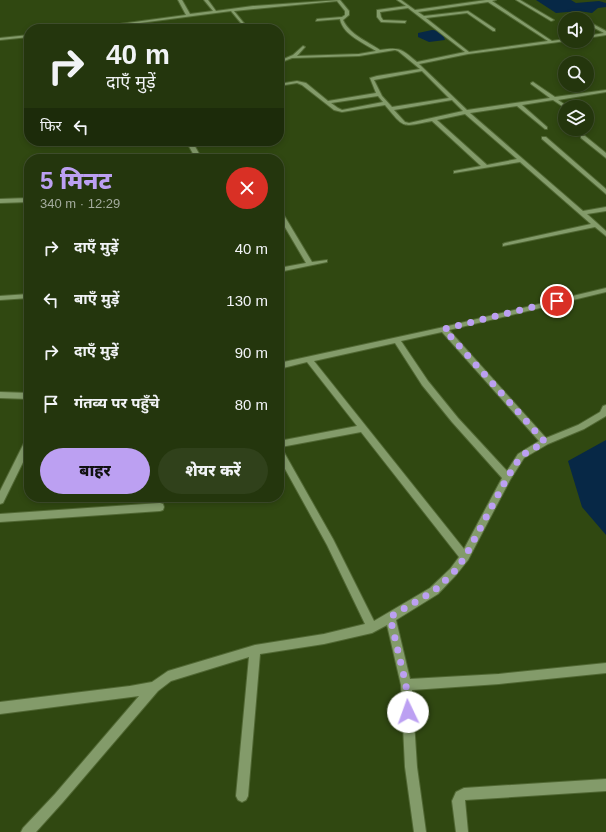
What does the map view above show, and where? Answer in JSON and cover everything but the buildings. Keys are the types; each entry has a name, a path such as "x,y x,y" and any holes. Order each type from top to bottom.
{"street":[{"path":"180,0 189,16"},
{"path":"206,0 215,12"},
{"path":"131,24 232,10 338,0 347,11 347,15 341,20 343,25 349,31 379,51"},
{"path":"399,0 423,17 468,54"},
{"path":"415,11 494,0"},
{"path":"518,0 552,20"},
{"path":"489,1 552,42"},
{"path":"405,22 382,21 379,17 378,11 409,7"},
{"path":"232,10 243,24"},
{"path":"423,17 468,12 494,30"},
{"path":"317,20 343,18"},
{"path":"594,26 606,33"},
{"path":"594,36 606,33"},
{"path":"0,39 24,37"},
{"path":"416,63 558,41"},
{"path":"292,57 303,47"},
{"path":"284,60 292,57 359,55 379,51 400,50 416,63 466,112 606,234"},
{"path":"422,70 372,78 379,94 403,124 466,112 606,90"},
{"path":"284,85 301,83 336,109 342,111 386,103"},
{"path":"533,83 558,102"},
{"path":"328,102 379,94"},
{"path":"391,108 452,98"},
{"path":"518,104 545,128"},
{"path":"433,119 486,167"},
{"path":"583,137 606,156"},
{"path":"544,138 606,192"},
{"path":"456,172 521,160"},
{"path":"0,201 24,200"},
{"path":"582,213 606,209"},
{"path":"284,220 310,264"},
{"path":"505,244 596,225"},
{"path":"284,269 325,261"},
{"path":"284,365 444,329 606,290"},
{"path":"0,298 24,296"},
{"path":"444,329 545,442"},
{"path":"396,339 425,383 455,420 507,478"},
{"path":"309,359 465,557"},
{"path":"0,395 24,396"},
{"path":"27,832 59,798 154,687 168,676 255,650 324,639 372,628 434,591 454,572 465,557 507,478 521,456 545,442 580,427 603,414 606,408"},
{"path":"284,443 363,428"},
{"path":"284,459 330,542 372,628"},
{"path":"0,500 24,461"},
{"path":"0,518 160,508"},
{"path":"390,617 406,685 411,767 420,832"},
{"path":"242,796 255,650"},
{"path":"406,685 499,679 606,668"},
{"path":"0,708 130,692 154,687"},
{"path":"462,832 458,801 460,796 464,794 606,785"}],"water":[{"path":"536,0 571,0 576,3 599,1 606,3 606,7 598,8 593,12 579,11 556,13"},
{"path":"432,30 440,32 445,40 429,42 418,37 418,33"},
{"path":"606,440 606,535 582,507 568,461"}],"route":[{"path":"408,712 406,685 390,617 434,591 454,572 465,557 507,478 521,456 545,442 444,329 557,301"}]}
